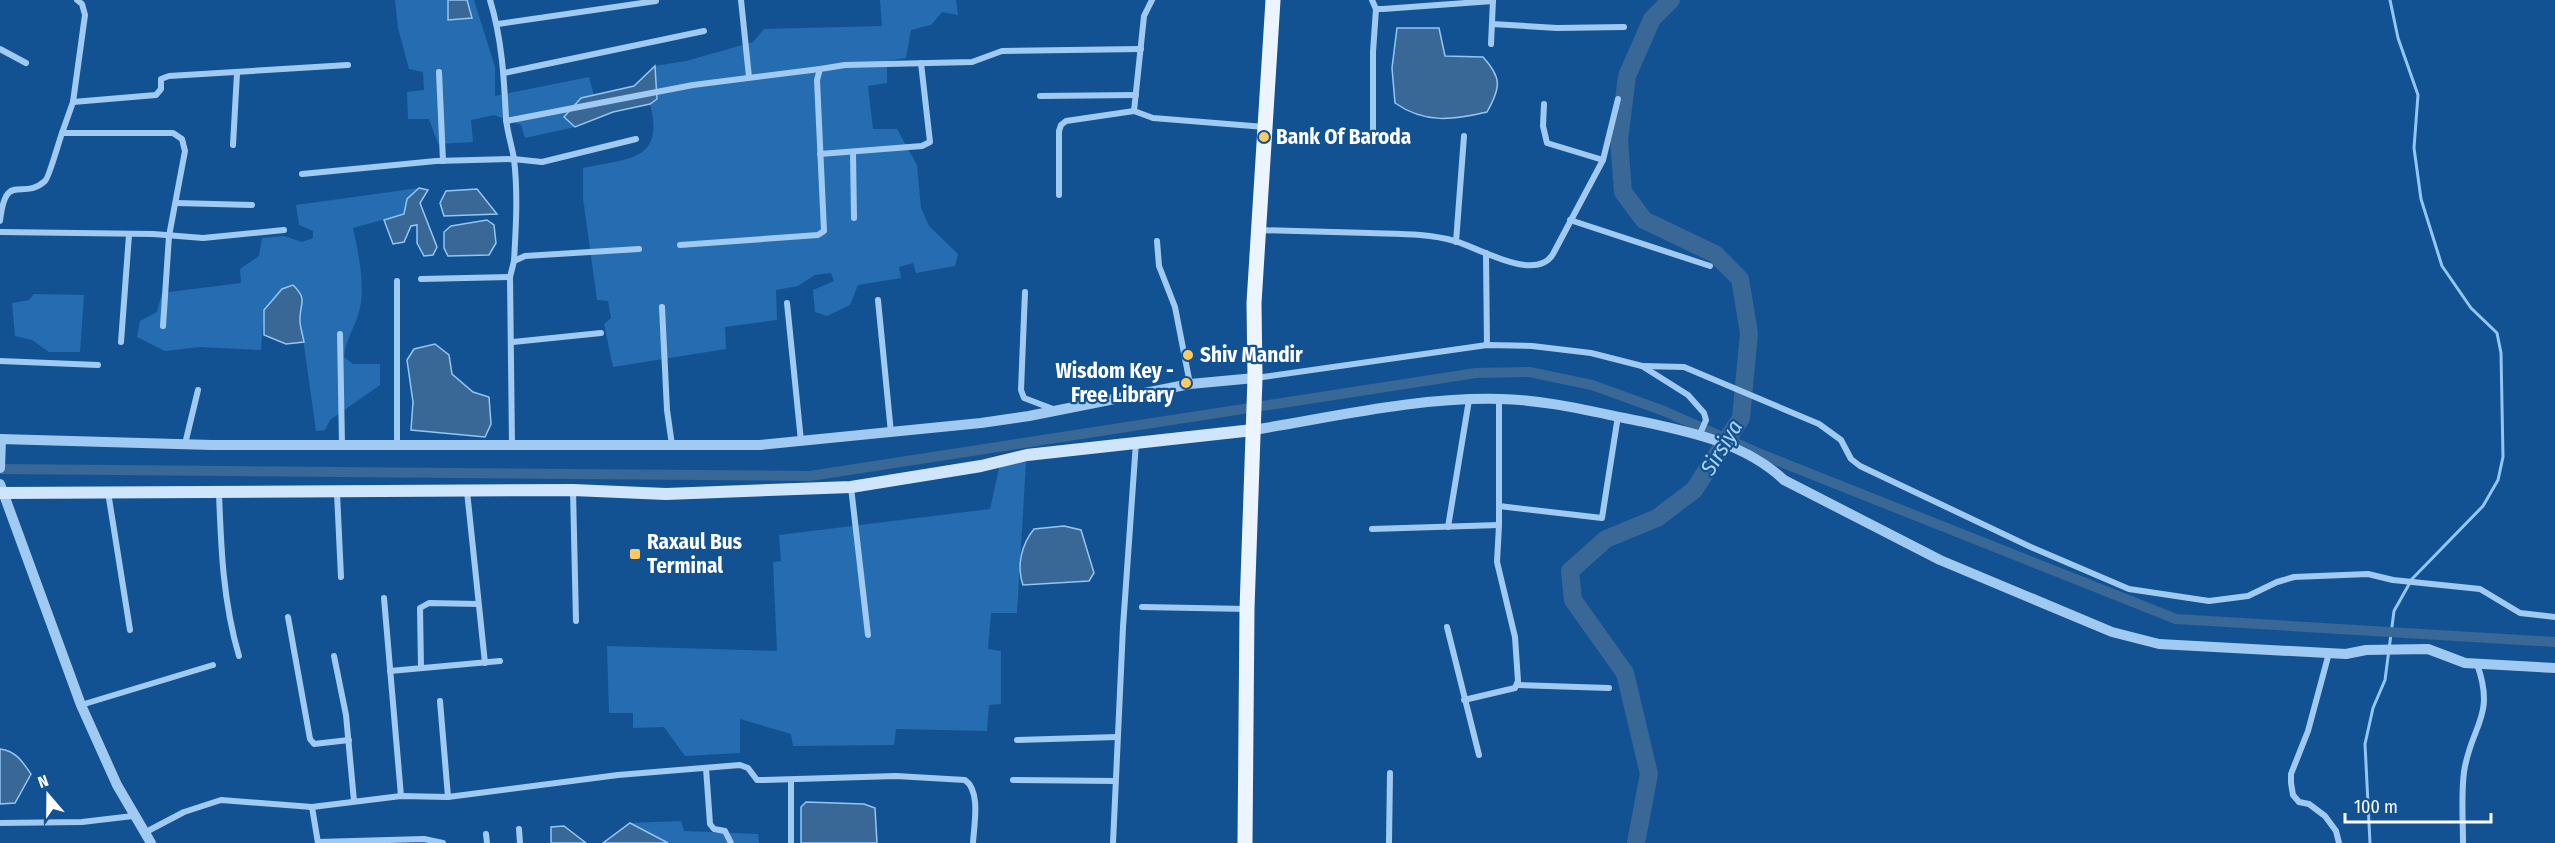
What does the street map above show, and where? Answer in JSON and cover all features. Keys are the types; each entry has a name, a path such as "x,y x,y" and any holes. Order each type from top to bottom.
{"main road":[{"path":"1245,843 1247,609 1255,378 1254,303 1273,0"},
{"path":"1,490 338,493 573,490 666,494 851,487 981,466 1027,455 1253,424"}],"street":[{"path":"0,221 6,194 10,190 43,183 49,177 53,156 73,102 85,15 82,4 76,0"},
{"path":"490,0 498,24 517,204 514,261 510,277 513,342 513,445"},
{"path":"741,0 749,77"},
{"path":"1134,111 1144,16 1152,0"},
{"path":"1372,0 1376,9 1372,132"},
{"path":"498,24 656,1"},
{"path":"1376,9 1493,1 1491,44"},
{"path":"1492,24 1557,28 1624,27"},
{"path":"504,73 704,31"},
{"path":"0,49 26,63"},
{"path":"507,121 693,84 845,65 972,62 1002,51 1141,49"},
{"path":"820,154 922,146 930,142 921,63"},
{"path":"73,102 156,95 161,89 161,79 169,76 237,73 292,66 348,65"},
{"path":"680,245 821,234 824,228 817,81 820,69"},
{"path":"439,72 443,161"},
{"path":"233,145 237,73"},
{"path":"1040,96 1136,95"},
{"path":"1258,230 1420,234 1456,242 1531,266 1545,263 1550,260 1603,159 1618,99"},
{"path":"1544,104 1543,126 1547,143 1603,159"},
{"path":"1059,195 1061,125 1066,121 1134,111 1153,118 1266,128"},
{"path":"62,133 172,133 182,140 185,151 169,236 163,326"},
{"path":"1456,242 1464,136"},
{"path":"302,174 443,161 513,159 542,162 636,139"},
{"path":"853,152 854,218"},
{"path":"176,203 252,205"},
{"path":"1570,220 1710,266"},
{"path":"0,232 203,238 284,230"},
{"path":"121,342 129,235"},
{"path":"1157,241 1159,266 1175,308 1190,384"},
{"path":"514,261 525,256 639,249"},
{"path":"1486,253 1487,345"},
{"path":"422,279 510,277"},
{"path":"397,281 397,445"},
{"path":"1025,292 1021,390 1024,398 1058,411"},
{"path":"878,300 891,433"},
{"path":"787,303 801,441"},
{"path":"662,307 667,410 672,445"},
{"path":"513,342 601,333"},
{"path":"340,334 342,445"},
{"path":"0,468 0,439 185,444 720,447 801,441 981,423 1058,411 1190,384 1255,378 1487,345 1532,346 1592,353 1642,366 1684,367 1723,382 1819,424 1841,440 1851,459 1860,466 2033,548 2129,589 2209,600 2248,596 2277,582 2294,577 2368,574 2393,580 2480,589 2520,613 2555,617"},
{"path":"0,362 98,365"},
{"path":"1642,366 1698,404 1706,420 1702,433"},
{"path":"185,444 198,390"},
{"path":"1253,424 1469,400 1499,399 1579,407 1702,433 1756,459 1784,480 1940,560 2112,632 2159,644 2346,654 2366,650 2428,649 2453,660 2555,668"},
{"path":"1499,399 1497,562 1515,637 1517,685"},
{"path":"1448,527 1469,400"},
{"path":"1499,506 1602,518 1618,416"},
{"path":"1113,843 1117,737 1136,441"},
{"path":"851,487 868,635"},
{"path":"1,490 81,705 133,816 151,843"},
{"path":"573,490 576,621"},
{"path":"467,491 485,663"},
{"path":"108,492 130,630"},
{"path":"219,493 221,550 227,611 239,656"},
{"path":"338,493 341,577"},
{"path":"1372,529 1499,525"},
{"path":"384,598 401,796"},
{"path":"421,669 420,608 429,603 478,604"},
{"path":"1142,608 1247,609"},
{"path":"288,617 310,740 314,744 348,740"},
{"path":"1448,627 1479,755"},
{"path":"2329,653 2308,731 2291,774 2291,783 2293,795 2299,802 2309,804 2325,816 2336,831 2339,843"},
{"path":"334,656 348,740 354,801"},
{"path":"390,671 500,661"},
{"path":"2463,843 2464,772 2485,709 2486,695 2477,663"},
{"path":"81,705 213,665"},
{"path":"1464,700 1515,688 1517,685 1609,688"},
{"path":"440,701 448,797"},
{"path":"1017,740 1117,737"},
{"path":"144,833 184,812 221,800 312,807 401,796 448,797 618,775 745,766 757,780 896,776 964,780 969,783 974,797 973,843"},
{"path":"706,768 710,824 714,830 725,831 731,843"},
{"path":"1389,843 1390,773"},
{"path":"791,780 791,843"},
{"path":"1013,780 1115,781"},
{"path":"312,807 318,843 424,839 443,843"},
{"path":"0,823 82,822 133,816"},
{"path":"519,829 520,843"},
{"path":"486,834 488,843"}],"shaded area":[{"path":"395,0 474,0 495,67 495,96 589,77 594,96 581,98 564,117 575,127 525,138 521,125 494,115 471,120 473,142 438,144 429,119 408,119 407,92 424,90 423,72 409,69 398,28"},
{"path":"448,0 467,0 472,18 448,20"},
{"path":"880,0 956,0 958,15 942,12 931,25 911,30 906,58 887,61 887,83 868,86 873,129 897,129 917,165 921,208 929,226 958,254 955,266 916,273 913,263 899,267 901,278 858,285 850,305 827,316 815,312 813,290 834,281 831,273 815,275 798,286 776,290 777,320 725,327 726,349 613,367 604,324 611,318 608,301 597,300 583,198 583,168 628,159 647,147 652,137 653,123 650,104 657,99 655,66 686,61 753,42 764,29 882,26"},
{"path":"1397,28 1439,28 1445,56 1483,57 1494,71 1497,83 1495,96 1487,112 1451,118 1428,117 1406,110 1395,103 1392,68"},
{"path":"655,66 657,99 650,104 613,112 575,127 564,117 581,98 634,86"},
{"path":"419,188 407,199 404,214 353,228 360,265 362,294 344,357 353,364 380,364 380,385 330,420 325,430 316,431 300,317 264,310 261,350 200,347 165,351 137,337 140,321 157,312 162,293 241,283 240,269 259,256 262,238 284,236 302,242 313,238 313,231 299,225 296,205"},
{"path":"419,188 428,190 420,203 437,247 433,255 424,256 417,243 417,225 411,226 404,242 393,244 384,220 404,214 407,199"},
{"path":"477,189 497,214 444,216 440,203 446,191"},
{"path":"487,220 494,225 496,243 489,255 448,256 444,248 444,232 451,226"},
{"path":"293,285 302,297 300,320 304,342 286,344 264,335 264,310 282,289"},
{"path":"34,294 84,295 80,352 49,352 32,340 15,336 12,303 29,300"},
{"path":"435,344 449,355 452,374 473,392 489,397 491,424 485,437 411,430 413,402 407,360 414,349"},
{"path":"1026,462 1017,613 991,613 988,649 1001,651 1001,704 989,705 987,731 896,729 894,745 793,746 791,734 740,719 740,753 685,756 664,727 633,728 633,713 609,713 607,646 777,651 773,562 781,561 779,535 990,509 1000,464"},
{"path":"1064,526 1081,530 1094,573 1089,581 1023,585 1020,570 1021,555 1034,529"},
{"path":"0,749 14,754 31,774 15,803 0,804"},
{"path":"806,802 864,804 875,808 877,843 801,843 801,807"},
{"path":"681,821 684,831 758,834 759,843 668,843 630,823"},
{"path":"630,823 668,843 603,843"},
{"path":"564,826 586,843 551,843 551,827"}],"waterway":[{"name":"Sirsiya","path":"1636,843 1649,774 1625,673 1573,600 1570,571 1606,539 1657,518 1694,490 1741,418 1749,333 1740,279 1715,254 1644,220 1623,192 1619,140 1627,76 1652,19 1671,0"},
{"path":"2370,843 2365,744 2373,708 2385,680 2394,611 2412,579 2483,506 2498,480 2503,457 2501,353 2497,333 2471,308 2442,266 2421,199 2414,148 2418,95 2398,38 2390,0"},
{"path":"0,469 810,476 1476,373 1529,372 1592,385 1664,411 1763,455 2176,619 2555,642"}],"place":[{"name":"Bank Of Baroda","path":"1264,137"},
{"name":"Shiv Mandir","path":"1188,355"},
{"name":"Wisdom Key - Free Library","path":"1186,383"},
{"name":"Raxaul Bus Terminal","path":"635,554"}]}
